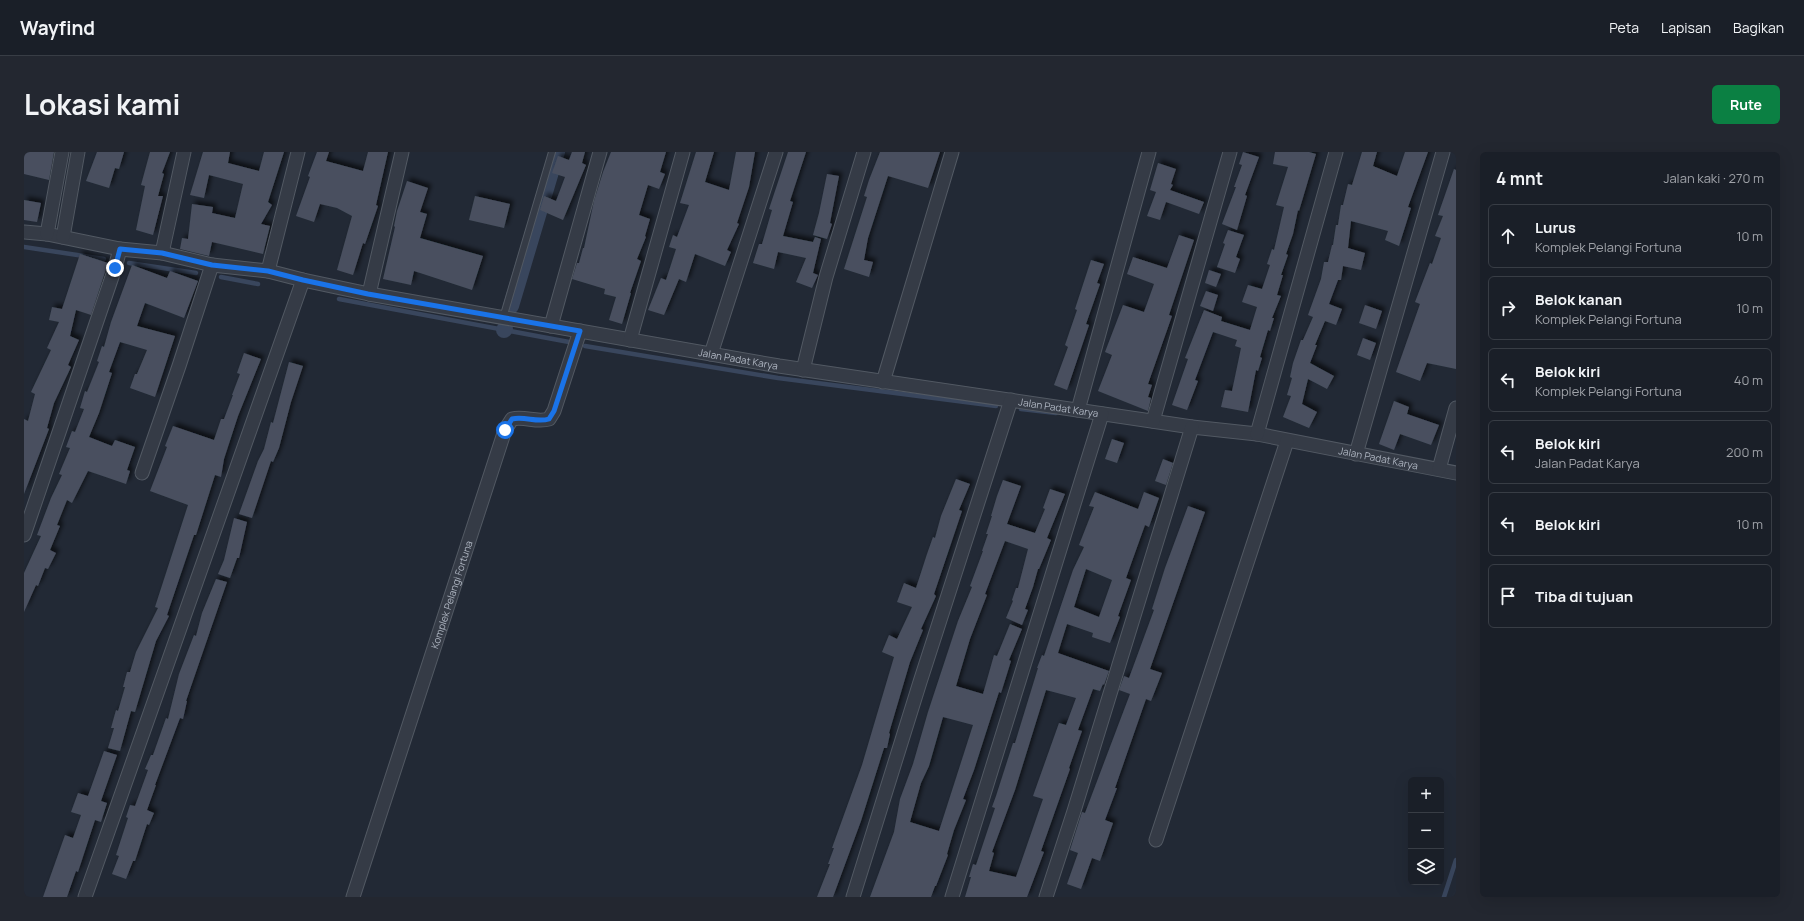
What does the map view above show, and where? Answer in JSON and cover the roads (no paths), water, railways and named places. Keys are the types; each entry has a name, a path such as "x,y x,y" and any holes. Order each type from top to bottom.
{"street":[{"path":"47,234 62,152"},
{"path":"63,237 78,152"},
{"path":"162,253 184,152"},
{"path":"268,271 298,152"},
{"path":"368,294 402,152"},
{"path":"551,326 600,152"},
{"path":"630,340 683,152"},
{"path":"711,354 776,152"},
{"path":"803,370 826,277 864,152"},
{"path":"883,382 952,152"},
{"path":"1078,410 1149,152"},
{"path":"1153,421 1230,152"},
{"path":"1257,434 1336,152"},
{"path":"1356,454 1443,152"},
{"name":"Jalan Padat Karya","path":"24,232 47,234 120,249 162,253 212,265 268,271 368,294 803,370 1192,427 1257,434 1456,473"},
{"path":"24,535 115,268 120,249"},
{"path":"142,473 212,265"},
{"path":"85,897 303,280"},
{"name":"Komplek Pelangi Fortuna","path":"353,897 505,430 512,419 520,417 545,421 549,419 554,411 580,331"},
{"path":"853,897 922,675 1011,400"},
{"path":"1439,469 1456,408"},
{"path":"952,897 1102,414"},
{"path":"1046,897 1192,427"},
{"path":"1156,840 1287,441"}],"lane":[{"path":"503,318 552,152"}],"waterway":[{"path":"511,306 557,152"},
{"path":"24,247 104,259"},
{"path":"129,263 196,273"},
{"path":"221,277 258,284"},
{"path":"339,299 569,342"},
{"path":"585,346 778,378 996,406"},
{"path":"1021,409 1056,413"},
{"path":"1444,897 1456,860"}]}
